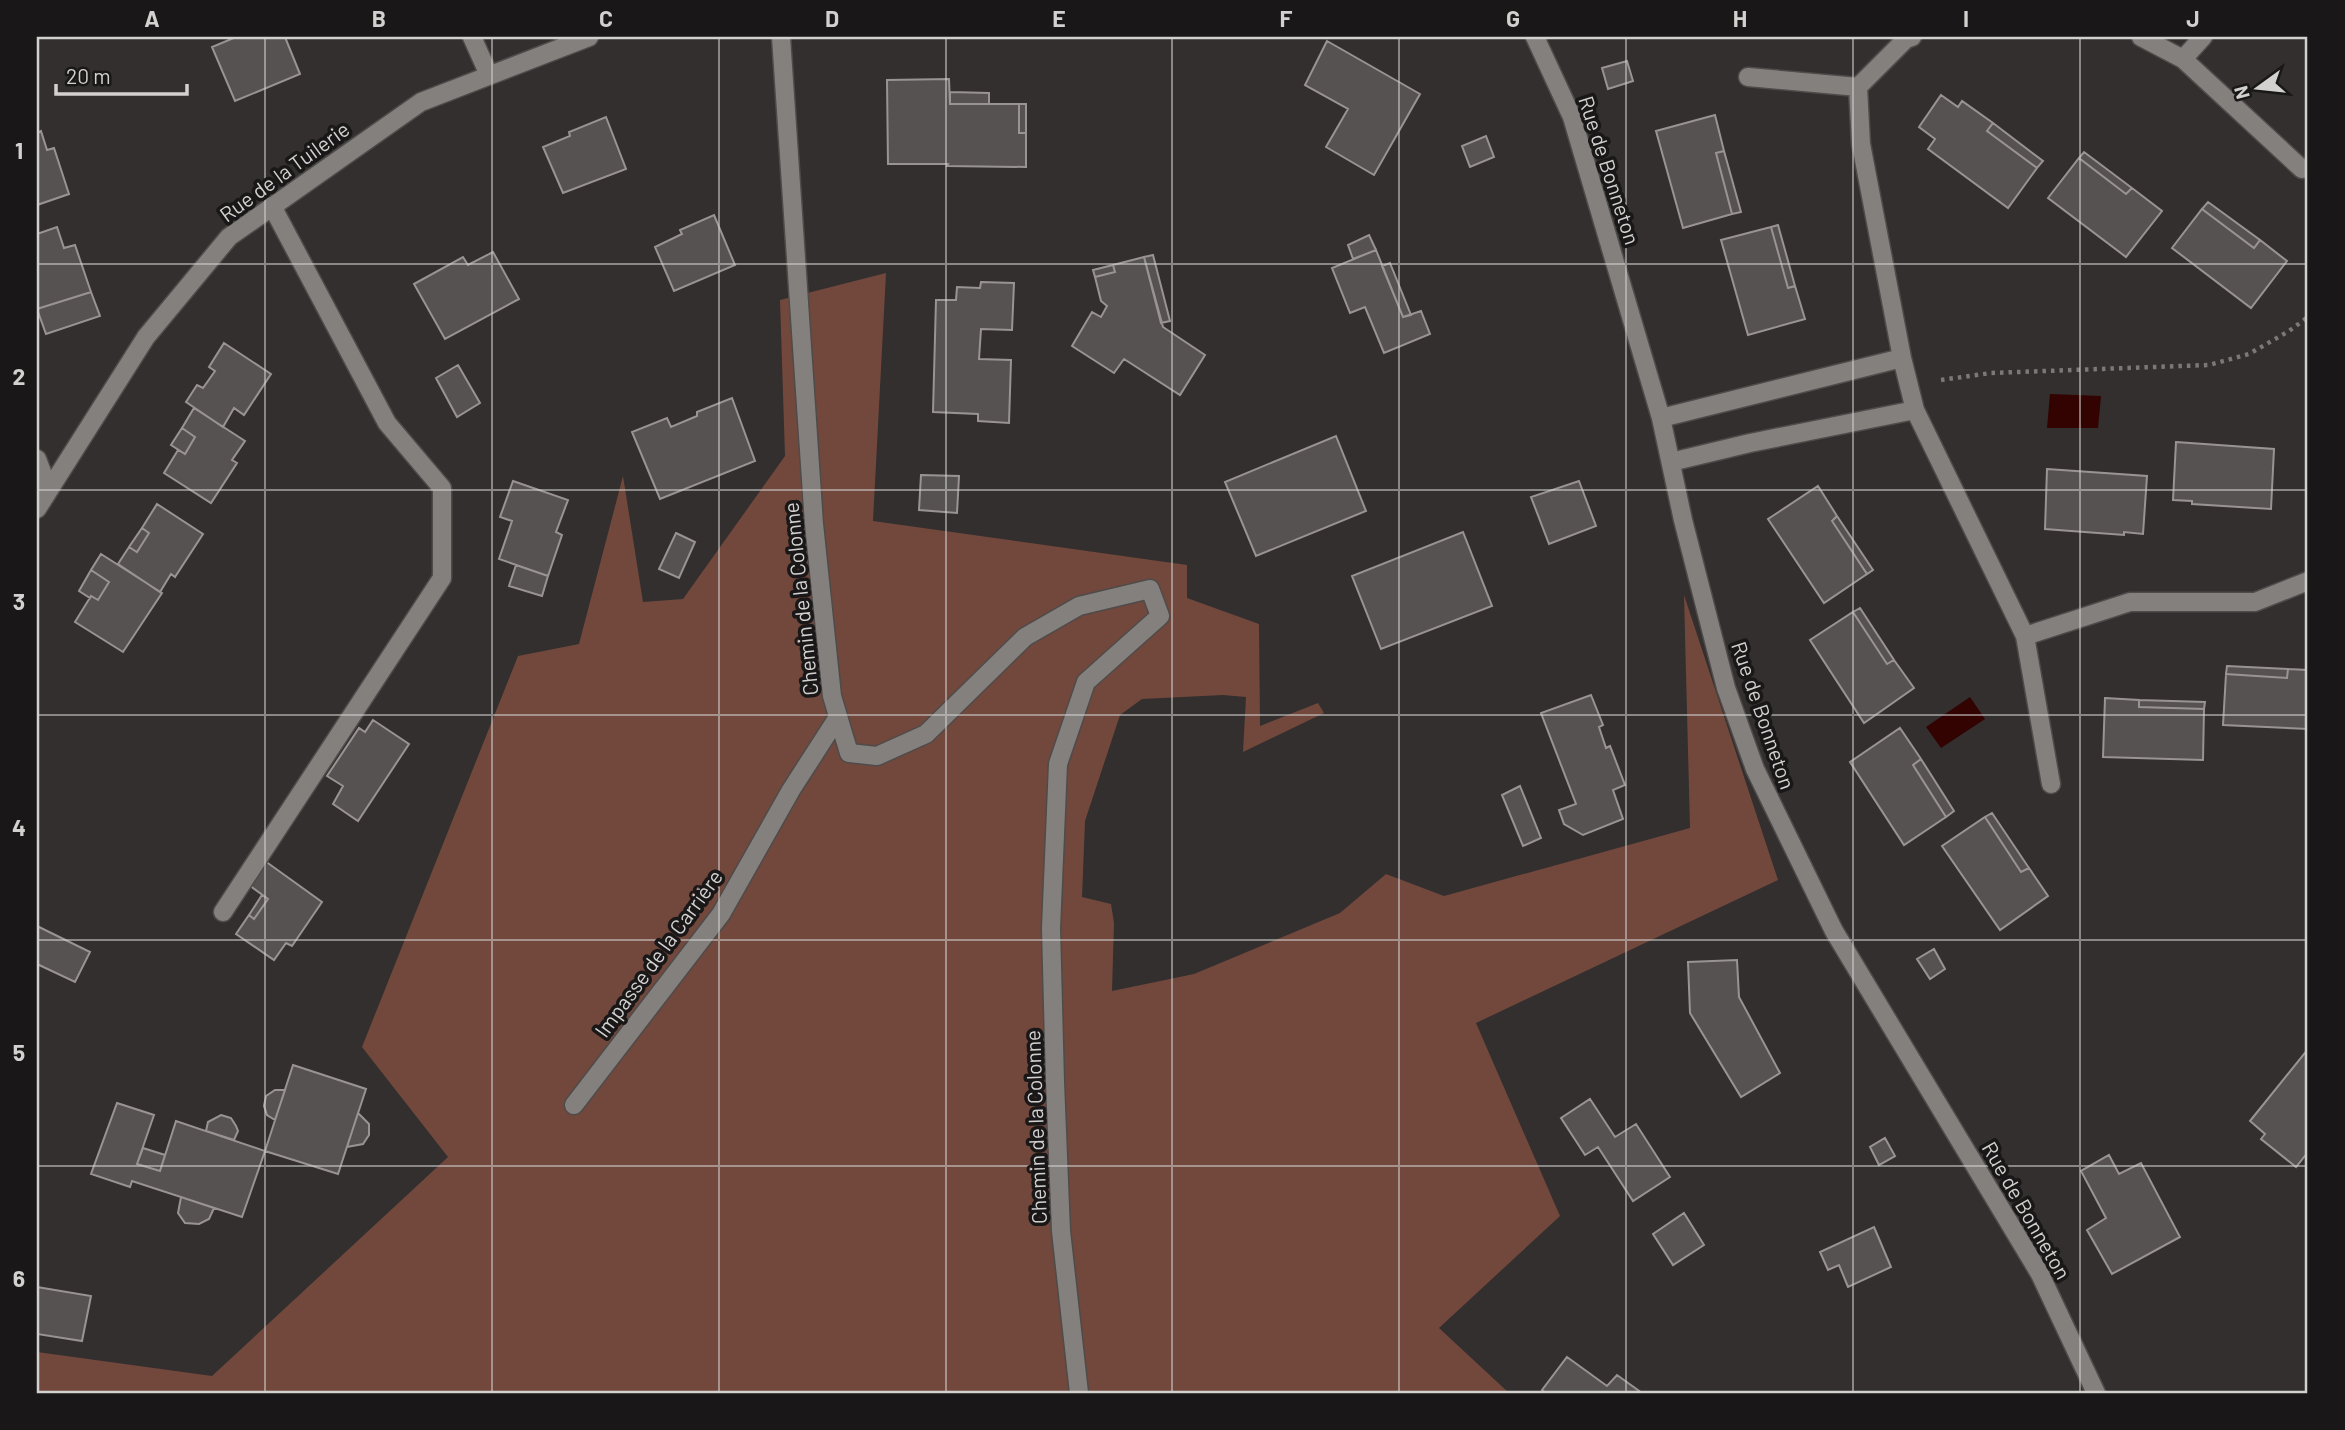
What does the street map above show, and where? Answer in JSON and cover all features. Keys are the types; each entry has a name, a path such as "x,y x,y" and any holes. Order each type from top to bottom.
{"street":[{"path":"472,37 489,75"},
{"name":"Rue de la Tuilerie","path":"37,509 146,337 229,237 421,102 589,37"},
{"name":"Chemin de la Colonne","path":"781,37 814,524 832,696 849,753 877,756 926,734 1025,637 1079,606 1150,589 1160,616 1086,682 1058,764 1051,928 1055,1082 1061,1231 1079,1393"},
{"name":"Rue de Bonneton","path":"1535,37 1573,117 1661,418 1683,520 1726,688 1755,769 1834,932 2040,1273 2095,1393"},
{"path":"1912,37 1906,39 1858,87 1861,144 1902,358 1915,410 2025,636 2050,785"},
{"path":"2141,37 2183,59 2302,169"},
{"path":"2183,59 2203,37"},
{"path":"1748,77 1858,87"},
{"path":"223,912 442,578 442,488 387,423 272,206"},
{"path":"1661,418 1902,358"},
{"path":"1671,463 1750,443 1915,410"},
{"path":"37,459 49,491"},
{"path":"2025,636 2130,602 2255,602 2308,581"},
{"name":"Impasse de la Carrière","path":"574,1105 721,914 792,790 838,717"}],"path":[{"path":"1908,384 1991,373 2209,365 2249,354 2308,317"}],"shaded area":[{"path":"886,273 873,521 1187,565 1187,598 1259,624 1260,726 1318,703 1324,713 1243,752 1246,697 1223,695 1142,699 1120,715 1085,821 1082,897 1111,904 1114,923 1112,991 1194,974 1340,913 1386,874 1444,896 1690,828 1684,595 1778,880 1476,1023 1560,1216 1439,1328 1509,1393 37,1393 37,1352 212,1376 448,1157 362,1047 518,656 579,644 623,476 643,602 683,599 785,456 780,300"},
{"path":"2050,394 2101,396 2098,428 2047,428"},
{"path":"1970,697 1985,719 1941,748 1926,727"}],"building":[{"path":"236,37 285,37 300,74 235,101 212,47"},
{"path":"1327,41 1420,94 1374,175 1326,147 1348,109 1305,85"},
{"path":"1627,61 1633,81 1608,89 1602,68"},
{"path":"949,79 950,104 1019,104 1019,133 1026,133 1026,167 888,164 887,80"},
{"path":"950,92 989,93 989,104 950,104"},
{"path":"1941,95 1958,107 1962,101 1993,123 1987,131 2037,168 2008,208 1928,149 1935,139 1919,127"},
{"path":"1019,104 1026,104 1026,133 1019,133"},
{"path":"1715,115 1724,151 1716,153 1732,214 1683,228 1656,131"},
{"path":"606,117 626,169 563,193 543,147 570,136 569,132"},
{"path":"1993,123 2043,161 2037,168 1987,131"},
{"path":"41,131 47,150 54,148 69,194 37,205 37,133"},
{"path":"1486,136 1494,157 1470,167 1462,146"},
{"path":"1724,151 1741,212 1732,214 1716,153"},
{"path":"2084,152 2132,188 2126,194 2079,158"},
{"path":"2079,158 2126,194 2132,188 2162,211 2126,257 2048,198"},
{"path":"2208,202 2260,240 2254,248 2202,209"},
{"path":"2202,209 2254,248 2260,240 2287,261 2251,308 2172,248"},
{"path":"714,215 735,265 674,291 655,247 682,234 680,230"},
{"path":"1778,225 1795,286 1788,288 1771,227"},
{"path":"57,227 64,248 75,245 91,292 37,309 37,234"},
{"path":"1771,227 1788,288 1795,286 1805,319 1748,335 1721,240"},
{"path":"1369,235 1376,250 1353,259 1348,245"},
{"path":"1376,250 1403,317 1421,311 1430,334 1384,353 1365,307 1350,313 1332,268"},
{"path":"493,252 519,299 445,339 414,284 463,257 468,265"},
{"path":"1153,255 1170,321 1161,323 1144,257"},
{"path":"1144,257 1163,327 1205,355 1180,395 1124,359 1114,373 1072,346 1092,312 1101,317 1107,306 1101,301 1095,277 1115,272 1113,265"},
{"path":"1390,263 1411,315 1403,317 1382,266"},
{"path":"1113,265 1115,272 1095,277 1093,270"},
{"path":"981,282 1014,283 1012,330 981,329 979,359 1011,360 1009,423 978,421 978,414 933,412 936,300 956,300 957,287 980,288"},
{"path":"91,292 100,316 46,334 37,309"},
{"path":"224,343 271,374 244,415 234,408 223,427 186,402 197,385 203,388 215,371 209,367"},
{"path":"458,365 480,403 457,417 436,378"},
{"path":"732,398 755,461 660,499 632,432 667,418 671,427 697,416 697,412"},
{"path":"194,408 245,441 232,460 237,463 211,503 164,473 178,450 185,454 195,437 182,428"},
{"path":"182,428 195,437 185,454 171,445"},
{"path":"1336,436 1366,511 1256,556 1225,482"},
{"path":"2176,442 2274,449 2271,509 2192,504 2192,501 2173,500"},
{"path":"2047,469 2147,476 2143,534 2045,529"},
{"path":"921,475 959,476 957,513 919,510"},
{"path":"513,481 568,500 556,532 562,535 548,576 499,559 512,521 500,517"},
{"path":"1579,481 1596,526 1549,544 1531,497"},
{"path":"1818,486 1837,516 1832,521 1867,574 1824,603 1768,519"},
{"path":"157,504 203,534 175,577 171,574 160,592 118,564 129,547 137,552 149,533 142,528"},
{"path":"1837,516 1873,570 1867,574 1832,521"},
{"path":"142,528 149,533 137,552 129,547"},
{"path":"1463,532 1492,606 1381,649 1352,576"},
{"path":"676,533 695,542 679,578 659,569"},
{"path":"101,554 162,593 123,652 75,622 91,596 98,600 109,582 91,570"},
{"path":"516,565 548,576 542,596 509,586"},
{"path":"91,570 109,582 98,600 79,591"},
{"path":"1860,608 1894,660 1887,664 1853,612"},
{"path":"1853,612 1887,664 1894,660 1914,688 1864,723 1810,640"},
{"path":"2227,666 2288,669 2287,678 2226,674"},
{"path":"2288,669 2308,670 2308,729 2223,725 2226,674 2287,678"},
{"path":"1591,695 1603,725 1599,727 1606,748 1610,746 1625,785 1613,790 1623,819 1583,835 1564,824 1559,810 1576,804 1541,713"},
{"path":"2105,698 2139,700 2139,707 2204,709 2203,760 2103,757"},
{"path":"2139,700 2205,702 2204,709 2139,707"},
{"path":"373,720 409,744 358,821 333,804 343,786 327,776 359,728 365,732"},
{"path":"1900,728 1921,759 1913,765 1946,817 1904,845 1850,762"},
{"path":"1921,759 1954,811 1946,817 1913,765"},
{"path":"1520,786 1541,838 1523,846 1502,795"},
{"path":"1992,813 2029,868 2021,872 1985,817"},
{"path":"1985,817 2021,872 2029,868 2048,896 2000,930 1942,846"},
{"path":"265,861 322,902 292,946 286,943 274,960 236,934 249,915 254,919 268,899 249,885"},
{"path":"262,895 268,899 254,919 249,915"},
{"path":"37,926 90,952 75,982 37,964"},
{"path":"1934,949 1945,969 1930,979 1917,959"},
{"path":"1737,960 1739,997 1780,1073 1741,1097 1690,1013 1688,962"},
{"path":"2308,1049 2308,1152 2296,1167 2261,1139 2265,1134 2250,1121"},
{"path":"293,1065 366,1089 338,1174 265,1151"},
{"path":"275,1090 285,1090 275,1120 267,1115 264,1106 266,1096"},
{"path":"1590,1099 1615,1137 1636,1124 1670,1177 1633,1201 1598,1147 1585,1155 1561,1118"},
{"path":"117,1103 154,1115 137,1164 160,1171 176,1121 265,1151 242,1217 132,1181 130,1187 91,1174"},
{"path":"358,1113 369,1124 369,1135 363,1144 347,1147"},
{"path":"221,1115 231,1118 236,1126 238,1131 234,1140 206,1131 208,1122"},
{"path":"1885,1138 1895,1156 1879,1165 1870,1147"},
{"path":"143,1148 165,1155 160,1171 137,1164"},
{"path":"2109,1155 2119,1174 2141,1163 2180,1237 2112,1274 2087,1230 2106,1218 2081,1171"},
{"path":"181,1197 214,1208 209,1219 199,1224 185,1223 178,1213"},
{"path":"1684,1213 1704,1245 1673,1265 1653,1234"},
{"path":"1874,1227 1891,1267 1848,1287 1839,1265 1828,1270 1820,1252"},
{"path":"37,1287 91,1296 82,1341 37,1334"},
{"path":"1567,1357 1607,1386 1617,1375 1642,1393 1546,1393 1542,1390"}]}
